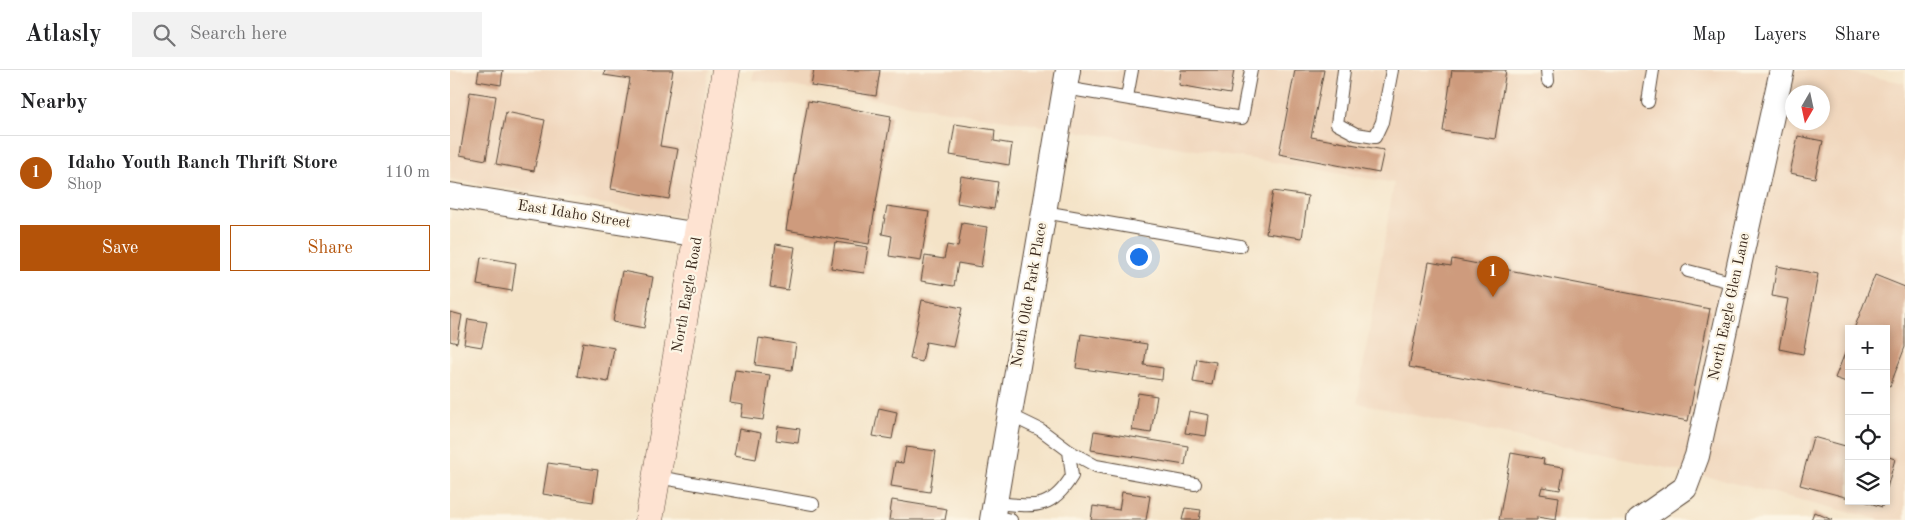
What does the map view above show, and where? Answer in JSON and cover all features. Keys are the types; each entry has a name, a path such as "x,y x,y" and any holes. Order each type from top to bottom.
{"main road":[{"name":"North Eagle Road","path":"649,520 726,70"}],"street":[{"name":"North Eagle Glen Lane","path":"1639,520 1685,488 1697,456 1782,70"},
{"name":"North Olde Park Place","path":"998,515 1010,415 1066,79"},
{"name":"East Idaho Street","path":"450,194 699,236"}],"lane":[{"path":"1127,97 1132,70"},
{"path":"1066,79 1127,97 1242,118 1251,70"},
{"path":"1344,70 1337,124 1356,134 1375,137 1382,122 1392,70"},
{"path":"1648,102 1654,70"},
{"path":"1044,212 1240,246"},
{"path":"1688,271 1735,283"},
{"path":"1010,415 1040,430 1069,451 1096,466 1194,484"},
{"path":"998,515 1038,506 1062,492 1072,476 1069,451"},
{"path":"657,477 813,504"}],"shaded area":[{"path":"450,70 709,70 684,217 450,179"},
{"path":"754,70 1836,70 1905,83 1905,520 1881,520 1709,477 1357,403 1394,183 752,80"}],"building":[{"path":"479,70 503,70 501,85 477,81"},
{"path":"605,70 673,70 660,146 678,149 669,199 611,189 630,79 604,75"},
{"path":"814,70 880,70 876,96 811,86"},
{"path":"1181,70 1234,70 1230,94 1179,85"},
{"path":"1295,70 1324,70 1311,137 1384,150 1379,173 1279,154"},
{"path":"1452,70 1506,70 1495,139 1443,131"},
{"path":"470,92 496,96 486,160 460,155"},
{"path":"808,101 891,116 869,244 786,230"},
{"path":"506,112 545,120 534,171 496,164"},
{"path":"955,124 995,130 994,141 1012,144 1009,165 950,155"},
{"path":"1798,136 1823,141 1815,178 1790,173"},
{"path":"961,176 998,182 994,209 957,203"},
{"path":"1273,191 1308,196 1302,238 1266,233"},
{"path":"887,206 929,212 921,261 889,256 892,236 882,234"},
{"path":"962,223 987,227 981,267 958,263 954,286 921,281 925,256 944,259 947,245 958,247"},
{"path":"835,242 868,247 864,273 831,268"},
{"path":"776,244 795,247 788,290 770,287"},
{"path":"481,257 516,263 512,291 477,285"},
{"path":"1452,259 1710,309 1688,421 1409,367 1429,262 1451,266"},
{"path":"1777,266 1818,274 1803,354 1779,349 1788,299 1772,296"},
{"path":"622,271 653,277 644,328 613,322"},
{"path":"1875,275 1905,287 1905,347 1890,386 1890,325 1856,325"},
{"path":"922,300 962,308 953,347 926,342 922,362 910,359"},
{"path":"450,312 462,315 457,343 450,341"},
{"path":"468,319 487,322 482,347 464,344"},
{"path":"1081,334 1147,344 1144,365 1163,368 1162,380 1076,368"},
{"path":"759,338 796,344 792,370 755,365"},
{"path":"583,342 614,348 608,382 577,376"},
{"path":"1845,353 1845,382 1835,378"},
{"path":"1197,359 1216,362 1212,385 1193,382"},
{"path":"735,370 770,375 763,420 741,417 743,405 730,403"},
{"path":"1138,393 1157,396 1151,433 1132,430"},
{"path":"879,408 897,412 892,439 873,436"},
{"path":"1189,411 1209,415 1206,436 1185,433"},
{"path":"778,426 800,429 798,443 776,440"},
{"path":"739,429 761,433 756,459 734,455"},
{"path":"1094,431 1188,446 1185,465 1091,450"},
{"path":"1813,437 1845,446 1845,497 1800,485"},
{"path":"906,447 936,451 930,492 891,486 895,462 903,463"},
{"path":"1511,453 1544,459 1543,464 1564,467 1560,490 1542,487 1540,494 1559,497 1556,520 1537,517 1537,520 1499,520"},
{"path":"1890,457 1895,459 1890,477"},
{"path":"548,463 598,470 593,502 543,494"},
{"path":"1122,492 1150,496 1146,520 1091,520 1093,506 1119,510"},
{"path":"892,500 947,509 945,520 889,520"},
{"path":"1185,508 1201,510 1199,520 1182,520"},
{"path":"1814,512 1832,520 1811,520"}],"place":[{"name":"Idaho Youth Ranch Thrift Store","path":"1493,297"}]}
